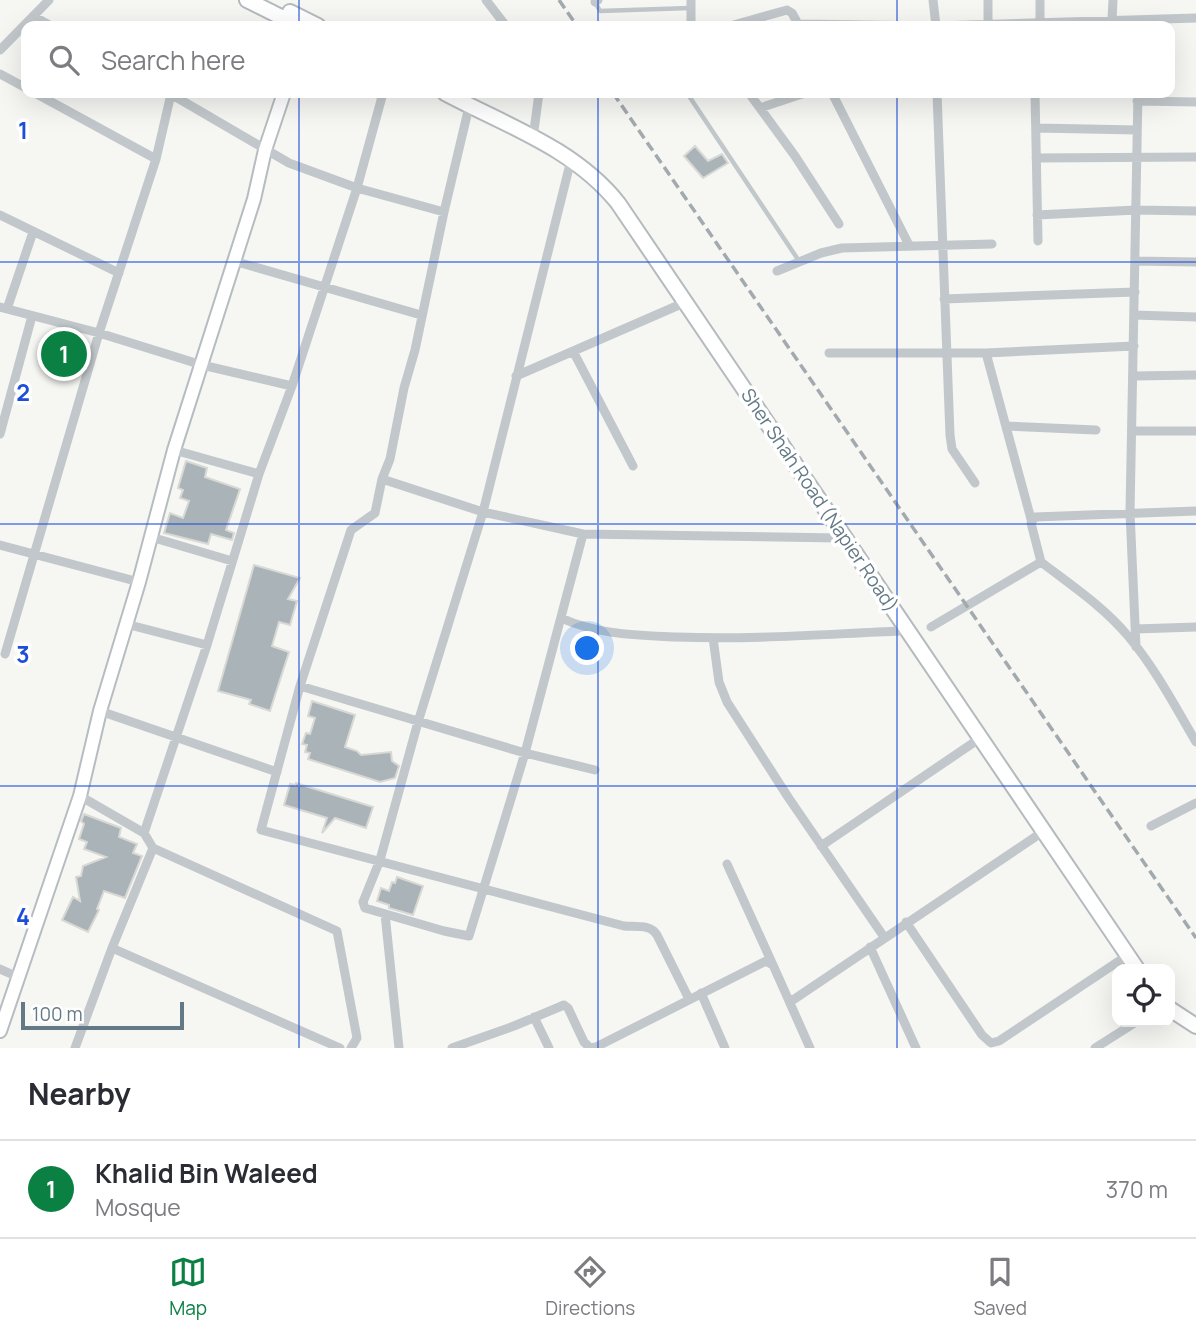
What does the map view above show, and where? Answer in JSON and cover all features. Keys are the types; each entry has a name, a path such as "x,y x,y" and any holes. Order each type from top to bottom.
{"main road":[{"path":"247,0 289,21"},
{"path":"267,0 308,21"},
{"path":"0,1031 80,796 100,711 139,582 174,450 254,199 265,150 282,98"},
{"name":"Sher Shah Road (Napier Road)","path":"449,98 559,150 606,188 631,219 1133,964"},
{"path":"1175,1012 1196,1026"}],"street":[{"path":"28,21 48,0"},
{"path":"485,0 502,21"},
{"path":"933,0 935,21"},
{"path":"988,0 988,21"},
{"path":"1036,21 1040,0"},
{"path":"1112,0 1112,20"},
{"path":"748,21 787,10 796,21"},
{"path":"33,16 42,21"},
{"path":"1162,21 1196,18"},
{"path":"1087,21 1121,21"},
{"path":"0,50 21,28"},
{"path":"0,74 21,85"},
{"path":"44,98 156,159"},
{"path":"5,653 99,333 156,159 169,98"},
{"path":"178,98 289,163 357,188 444,212"},
{"path":"144,833 207,645 259,474 292,387 325,287 357,188 382,98"},
{"path":"533,138 538,98"},
{"path":"753,98 795,156 839,224"},
{"path":"760,108 790,98"},
{"path":"835,98 909,245"},
{"path":"937,98 952,449 975,482"},
{"path":"1035,98 1038,241"},
{"path":"1136,647 1130,512 1138,98"},
{"path":"1150,98 1196,102"},
{"path":"468,111 390,458 375,513 351,530 300,686 261,830 380,860 484,891 624,926 647,927 653,930 689,999"},
{"path":"1035,128 1137,130"},
{"path":"1036,158 1196,157"},
{"path":"570,164 483,512 418,722 380,860 363,902 365,908 469,936 525,753 583,534"},
{"path":"1037,215 1136,210 1196,211"},
{"path":"0,215 119,273"},
{"path":"33,232 4,308 99,333 201,365 292,387"},
{"path":"777,271 821,253 842,248 992,244"},
{"path":"234,261 421,315"},
{"path":"1135,261 1196,262"},
{"path":"944,299 1135,292"},
{"path":"516,376 679,305"},
{"path":"1134,315 1196,317"},
{"path":"0,433 32,316"},
{"path":"829,353 986,353 1134,346"},
{"path":"573,351 633,466"},
{"path":"986,353 1041,562 1107,614 1136,647 1166,689 1196,742"},
{"path":"1134,376 1196,375"},
{"path":"1006,426 1096,430"},
{"path":"1132,431 1196,431"},
{"path":"174,450 259,474"},
{"path":"383,479 483,512 583,534 839,538"},
{"path":"1031,519 1130,512 1196,511"},
{"path":"151,537 232,561"},
{"path":"0,545 139,582"},
{"path":"931,627 1041,562"},
{"path":"561,618 583,628 615,634 713,639 901,631"},
{"path":"126,624 207,645"},
{"path":"1135,629 1196,627"},
{"path":"713,639 719,682 727,702 884,937"},
{"path":"300,686 525,753 595,770"},
{"path":"100,711 277,772"},
{"path":"821,845 976,741"},
{"path":"80,796 144,833 153,848 337,931 356,1038 351,1048"},
{"path":"1151,826 1196,803"},
{"path":"790,1002 1038,835"},
{"path":"76,1048 112,948 153,848"},
{"path":"727,864 810,1048"},
{"path":"385,914 399,1048"},
{"path":"906,922 982,1034 991,1043 999,1041 1122,959"},
{"path":"870,947 916,1048"},
{"path":"112,948 340,1048"},
{"path":"452,1048 564,1005 584,1042 590,1048 596,1047 759,963 766,961 772,965"},
{"path":"0,969 18,977"},
{"path":"701,993 725,1048"},
{"path":"534,1017 549,1048"},
{"path":"1095,1048 1128,1027"}],"lane":[{"path":"596,1 600,10 691,4"},
{"path":"690,98 800,261"}],"building":[{"path":"695,146 708,161 722,154 728,163 703,178 684,156"},
{"path":"186,461 207,468 205,477 240,489 226,530 234,533 232,540 211,534 208,544 164,533 170,513 183,518 189,501 180,498 183,490 178,488"},
{"path":"254,565 300,578 288,599 297,601 290,625 279,622 272,646 289,652 270,711 249,704 251,700 218,691"},
{"path":"312,701 355,715 345,747 361,755 391,752 392,761 399,766 395,778 380,782 308,759 310,753 305,752 307,745 302,744 306,733 310,734 315,718 308,716"},
{"path":"296,783 373,807 366,828 335,818 322,833 327,818 284,805 290,784"},
{"path":"84,814 121,828 119,837 137,844 133,853 142,856 125,898 104,891 97,909 99,910 88,932 62,920 73,897 80,901 76,877 81,876 83,866 106,857 84,849 87,842 79,839"},
{"path":"397,877 423,886 413,915 389,908 389,905 377,901 381,888 389,891"}],"railway":[{"path":"559,0 574,21"},
{"path":"616,98 1196,938"}],"place":[{"name":"Khalid Bin Waleed","path":"64,354"}]}
